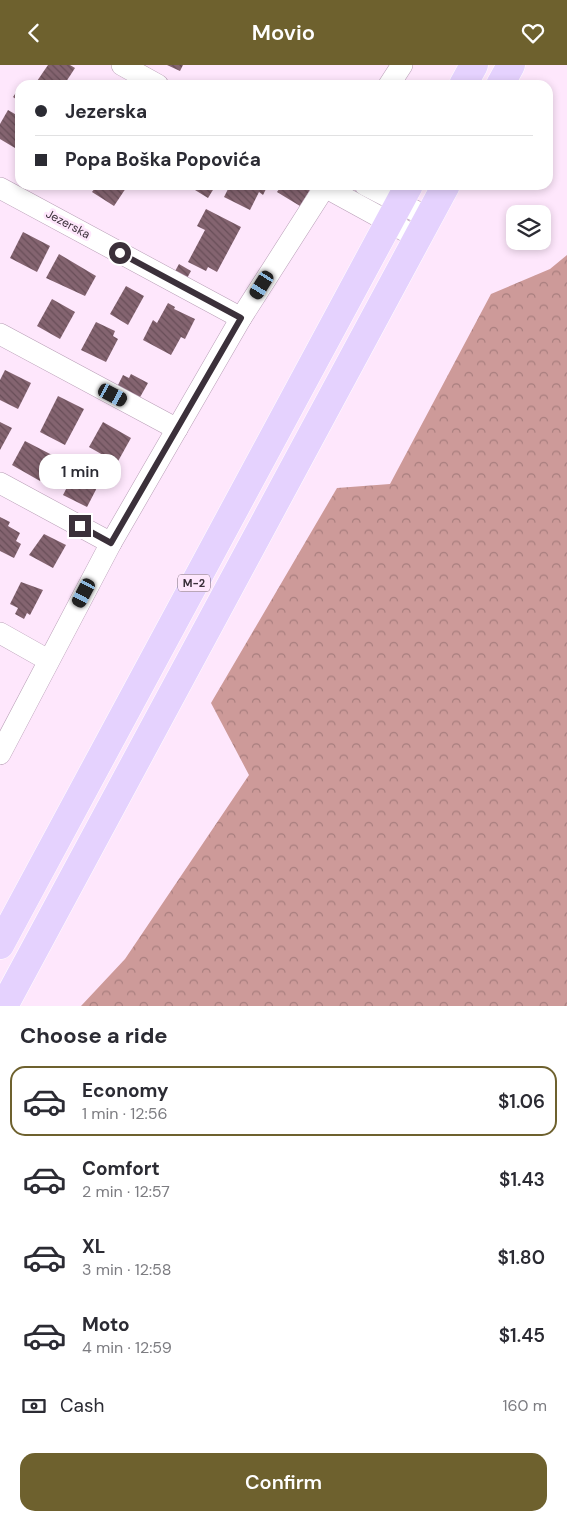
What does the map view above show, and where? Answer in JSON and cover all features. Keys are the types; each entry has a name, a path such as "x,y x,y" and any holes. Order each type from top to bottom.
{"main road":[{"path":"466,80 474,65"},
{"path":"503,80 511,65"},
{"name":"M-2","path":"4,1006 443,190"},
{"name":"M-2","path":"0,945 400,203"}],"street":[{"path":"122,65 149,80"},
{"path":"392,80 402,65"},
{"name":"Jezerska","path":"0,188 241,318"},
{"path":"0,754 111,543 241,318 322,190"},
{"path":"343,190 400,203"},
{"path":"375,190 400,203 424,228"},
{"path":"0,334 177,429"},
{"path":"0,483 111,543"},
{"path":"0,633 48,660"}],"green space":[{"path":"567,255 567,1006 81,1006 125,959 249,775 211,703 337,488 390,484 491,294 550,269"}],"building":[{"path":"48,65 70,65 75,68 67,80 38,80"},
{"path":"167,65 183,65 180,71"},
{"path":"8,110 15,114 15,148 0,139 0,124"},
{"path":"93,190 125,190 114,206 92,192"},
{"path":"195,190 213,190 208,198"},
{"path":"228,190 266,190 263,195 259,192 250,210 224,197"},
{"path":"278,190 310,190 300,206 277,192"},
{"path":"206,209 241,227 217,272 208,267 206,271 188,262 205,230 197,226"},
{"path":"23,232 50,246 37,272 10,258"},
{"path":"59,254 96,276 85,296 46,278"},
{"path":"179,264 191,271 186,280 174,273"},
{"path":"126,286 144,296 128,325 110,314"},
{"path":"52,299 75,312 60,339 37,326"},
{"path":"168,303 175,307 174,309 195,319 185,339 181,337 171,355 143,340 153,320 157,323"},
{"path":"96,322 115,331 113,336 118,339 106,362 81,350"},
{"path":"5,370 31,383 18,409 0,400 0,380"},
{"path":"131,374 148,383 139,399 117,387 123,375 129,378"},
{"path":"58,396 84,409 65,445 40,432"},
{"path":"0,422 12,428 0,450"},
{"path":"103,422 131,438 117,463 89,447"},
{"path":"25,441 54,456 40,481 12,465"},
{"path":"80,462 90,467 88,471 102,478 87,507 63,495"},
{"path":"0,517 10,522 8,526 20,533 16,541 21,544 14,558 0,551"},
{"path":"44,534 66,545 53,568 29,555"},
{"path":"21,582 43,590 30,615 27,613 24,619 15,614 18,608 10,604"}],"route":[{"path":"80,526 111,543 241,318 120,253"}]}
